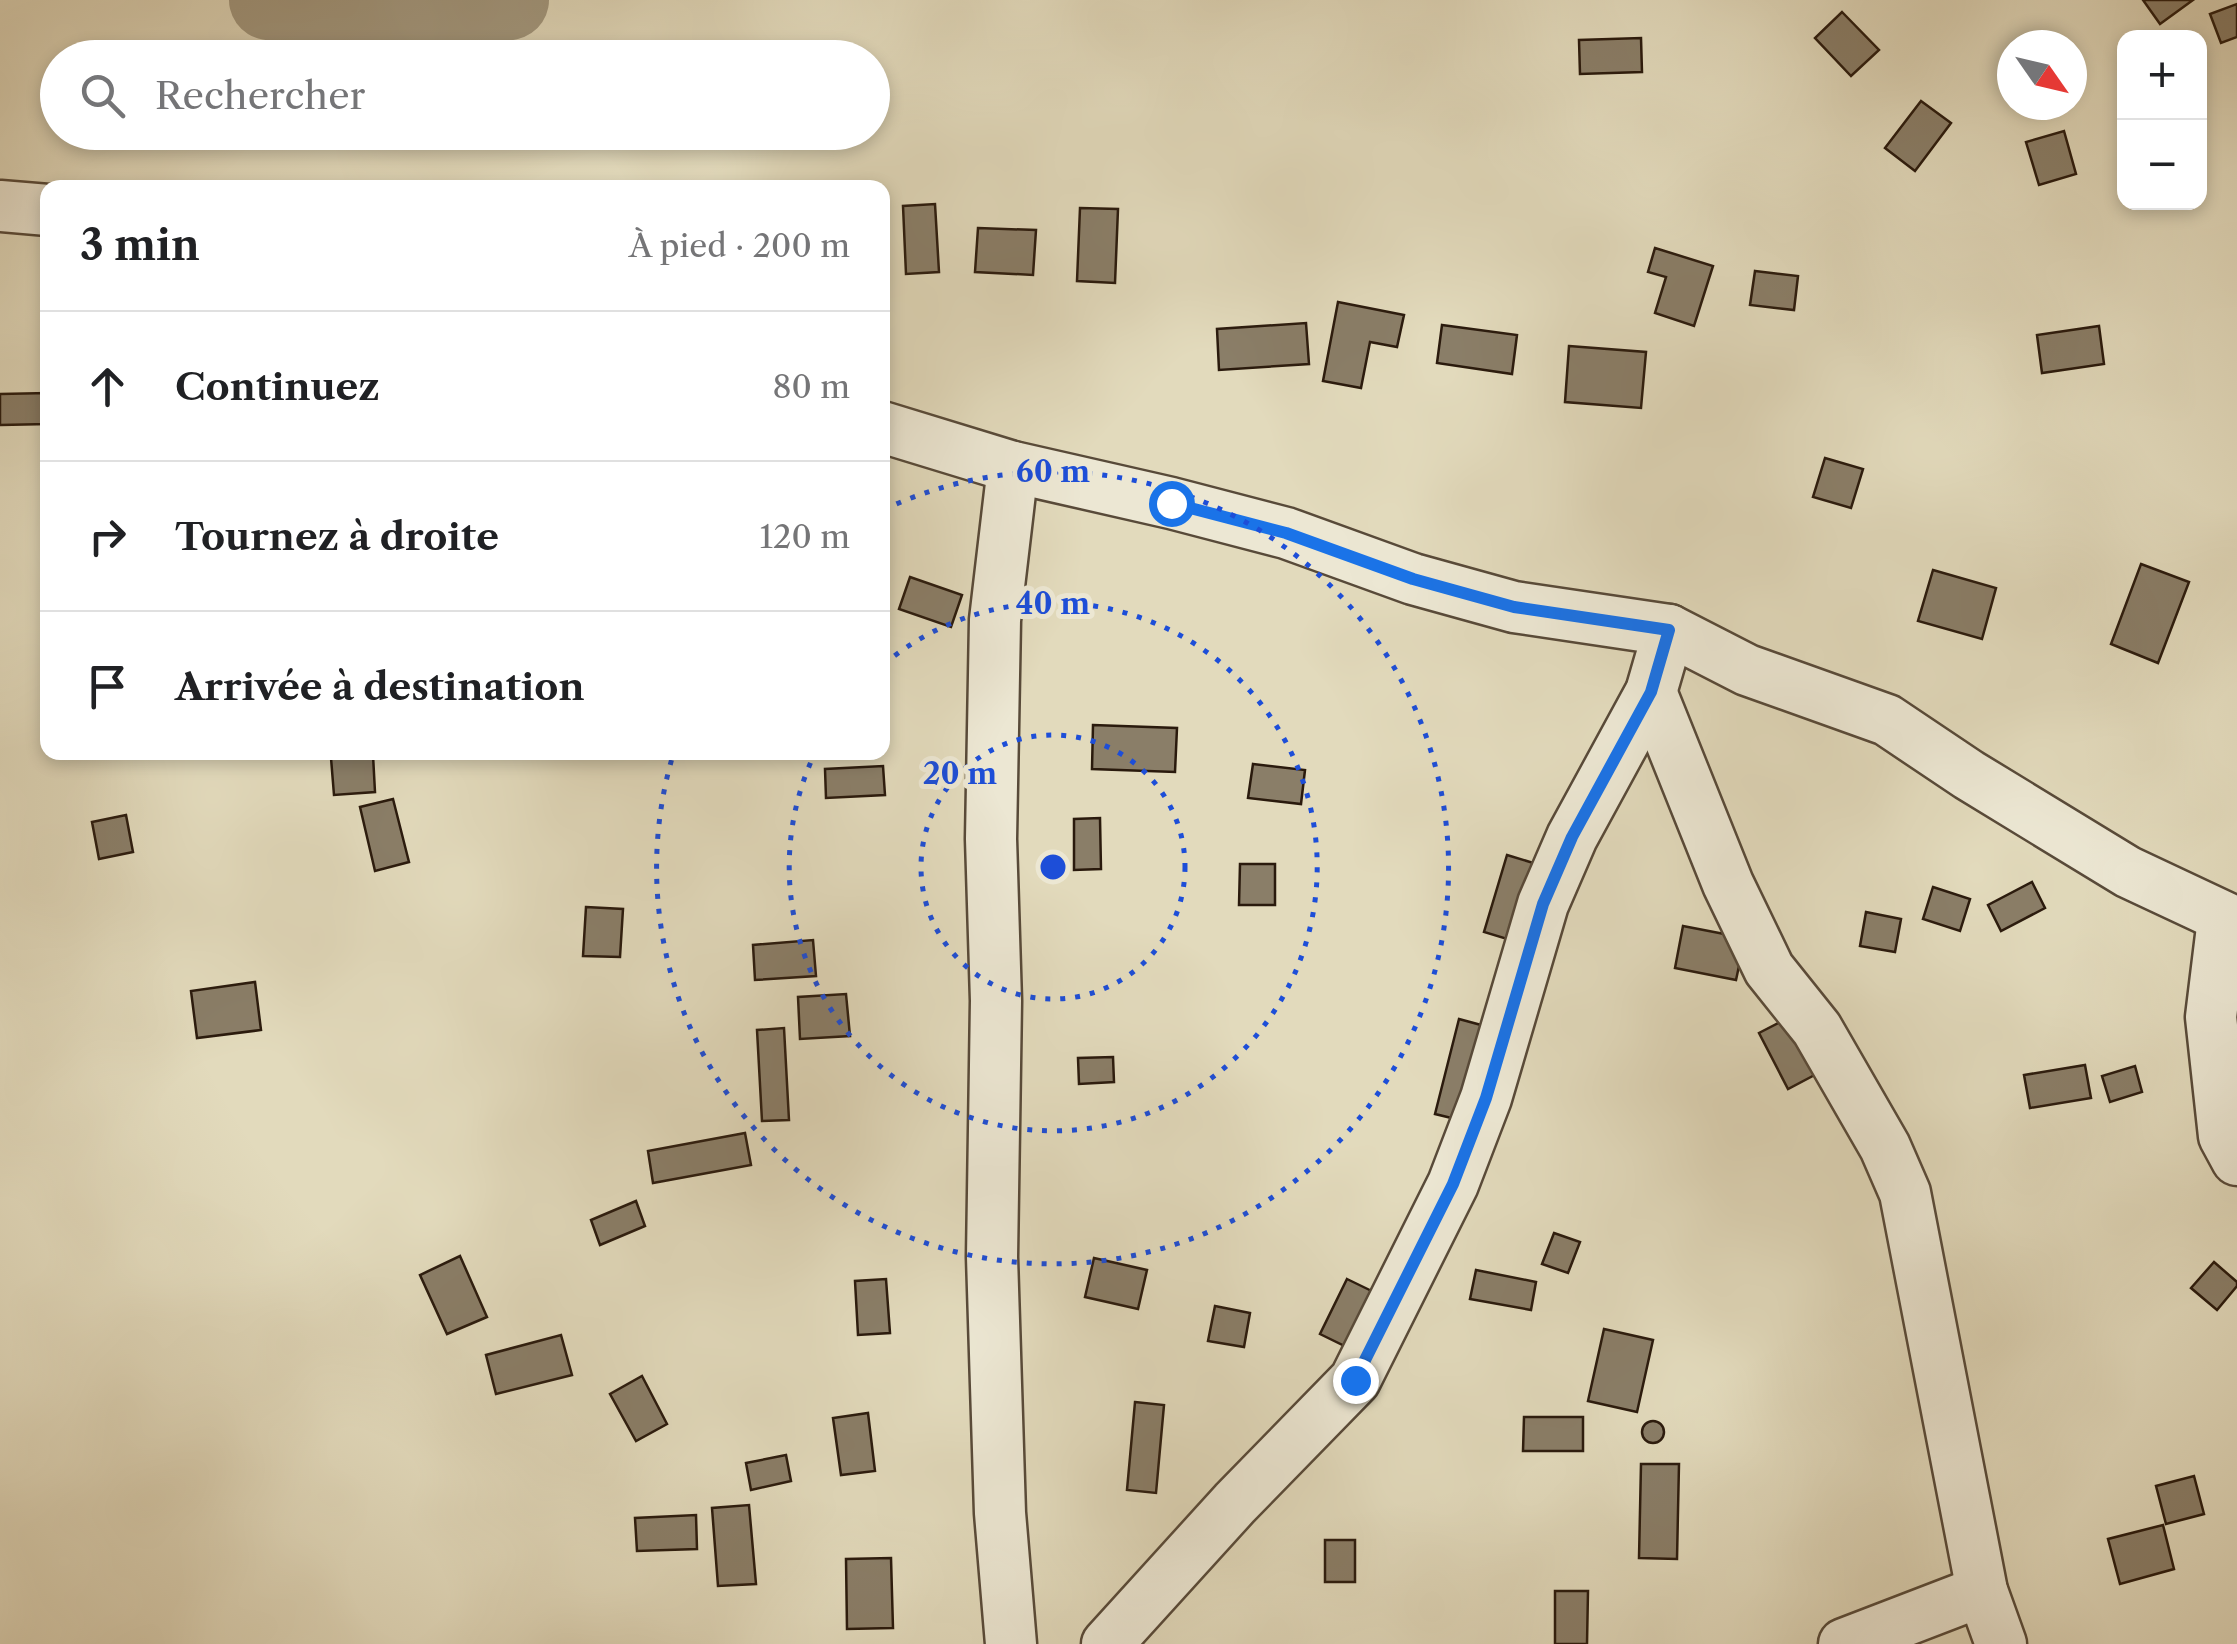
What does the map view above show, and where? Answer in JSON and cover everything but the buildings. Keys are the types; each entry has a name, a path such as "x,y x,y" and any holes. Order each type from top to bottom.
{"street":[{"path":"0,206 40,209"},
{"path":"890,430 1013,467 1286,533 1413,579 1514,607 1669,630 1747,670 1888,720 1969,775 2128,872 2230,921 2210,1017 2224,1136 2237,1160"},
{"path":"1010,1644 1000,1513 992,1257 996,1001 991,839 995,620 1013,467"},
{"path":"1107,1644 1235,1503 1355,1380 1453,1184 1486,1098 1543,904 1572,837 1651,692 1669,630"},
{"path":"1651,692 1728,884 1769,969 1817,1029 1885,1147 1906,1192 1982,1590 2001,1644"},
{"path":"1844,1644 1982,1590"}],"waterway":[{"path":"269,0 348,13 446,13 509,0"}],"route":[{"path":"1171,503 1286,533 1413,579 1514,607 1669,630 1651,692 1572,837 1543,904 1486,1098 1453,1184 1355,1380"}]}
